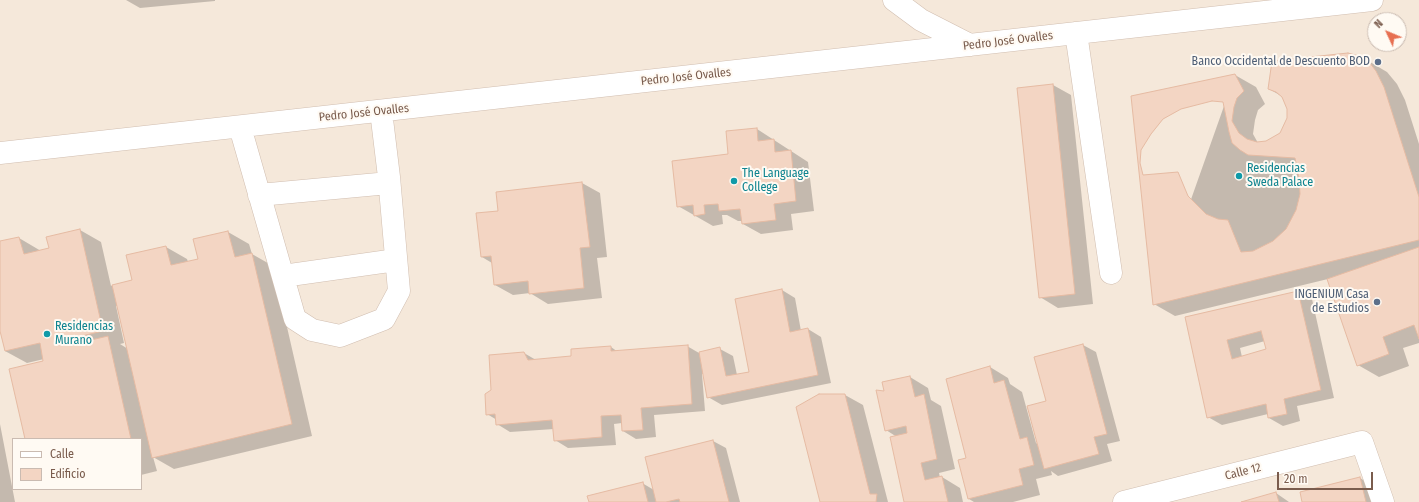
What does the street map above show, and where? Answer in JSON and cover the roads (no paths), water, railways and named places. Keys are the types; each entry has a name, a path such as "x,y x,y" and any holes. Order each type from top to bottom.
{"street":[{"path":"894,0 921,20 970,45"},
{"name":"Pedro José Ovalles","path":"0,153 1372,0"},
{"path":"1076,33 1111,273"},
{"path":"240,127 295,319 312,330 340,336 384,319 399,291 381,111"},
{"path":"259,195 389,183"},
{"path":"283,276 396,260"},
{"name":"Calle 12","path":"1124,502 1362,442 1383,502"}],"place":[{"name":"Banco Occidental de Descuento BOD","path":"1378,62"},
{"name":"Residencias Sweda Palace","path":"1239,176"},
{"name":"The Language College","path":"734,181"},
{"name":"INGENIUM Casa de Estudios","path":"1377,302"},
{"name":"Residencias Murano","path":"47,334"}]}
